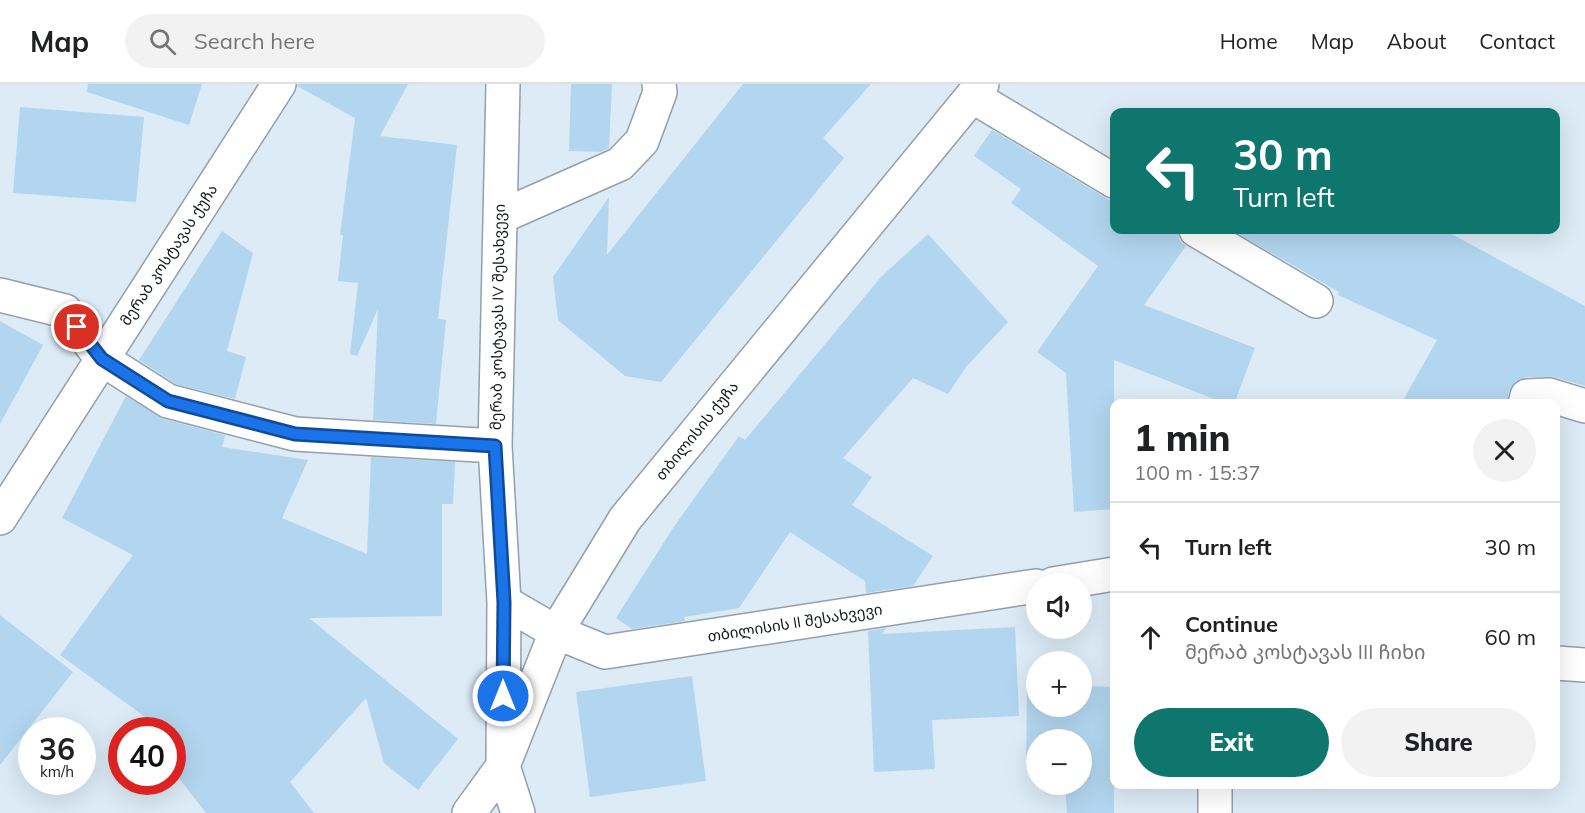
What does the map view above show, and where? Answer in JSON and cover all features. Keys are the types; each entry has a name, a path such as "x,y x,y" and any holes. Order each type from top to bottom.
{"street":[{"name":"მერაბ კოსტავას ქუჩა","path":"0,518 279,84"},
{"name":"მერაბ კოსტავას IV შესახვევი","path":"503,84 495,446 504,602 503,766 518,813"},
{"path":"500,217 620,164 642,141 660,92 659,84"},
{"path":"977,90 1110,178"},
{"name":"თბილისის ქუჩა","path":"469,813 503,766 556,632 625,519 977,90"},
{"path":"1203,234 1316,301"},
{"path":"0,295 65,310 102,359 168,401 295,434 495,446"},
{"path":"1526,399 1527,396 1549,395 1585,406"},
{"path":"1092,578 1110,575"},
{"name":"თბილისის II შესახვევი","path":"504,602 556,632 605,652 1026,588"},
{"path":"1560,663 1585,665"},
{"path":"1215,789 1215,813"}],"building":[{"path":"88,84 202,84 189,125 87,92"},
{"path":"298,84 408,84 380,136 457,145 438,319 446,320 436,424 373,420 378,309 357,356 350,354 358,283 338,281 343,235 340,235 355,118 297,86"},
{"path":"571,84 612,84 609,148 601,152 569,151"},
{"path":"743,84 871,84 823,138 844,158 661,382 625,376 558,320 553,277 609,197 607,255"},
{"path":"20,107 144,117 136,202 13,193"},
{"path":"992,130 1110,201 1110,234 1178,234 1179,239 1186,246 1144,305 1255,348 1236,399 1214,399 1114,360 1114,399 1110,399 1110,509 1074,512 1066,373 1037,352 1098,266 1011,203 1021,189 974,156"},
{"path":"222,231 253,253 227,351 246,357 235,399 176,384 139,360"},
{"path":"928,234 1008,322 966,367 948,394 913,378 843,458 872,477 852,505 933,556 913,586 866,593 865,581 790,532 739,608 684,617 685,621 632,629 616,618 673,528 739,436 745,440 881,277"},
{"path":"1239,234 1451,234 1585,306 1585,386 1554,377 1526,377 1515,382 1509,391 1508,399 1404,399 1437,340 1338,295 1339,292"},
{"path":"0,321 43,345 0,424"},
{"path":"126,396 163,419 225,435 222,447 308,460 282,518 367,554 371,457 455,462 453,504 442,504 442,616 309,618 458,739 418,790 384,763 366,698 290,782 314,813 206,813 186,787 186,717 145,717 60,655 133,555 62,518"},
{"path":"0,615 73,672 38,717 18,717 18,742 0,765"},
{"path":"1015,627 1019,716 932,720 935,769 874,772 868,631 886,628 882,634"},
{"path":"692,676 706,781 590,797 576,692"},
{"path":"1092,686 1110,687 1110,789 1114,789 1114,813 1067,813 1066,795 1092,795 1092,729 1026,729 1027,717 1092,717"}],"route":[{"path":"77,327 102,359 168,401 295,434 495,446 504,602 503,696"}]}
